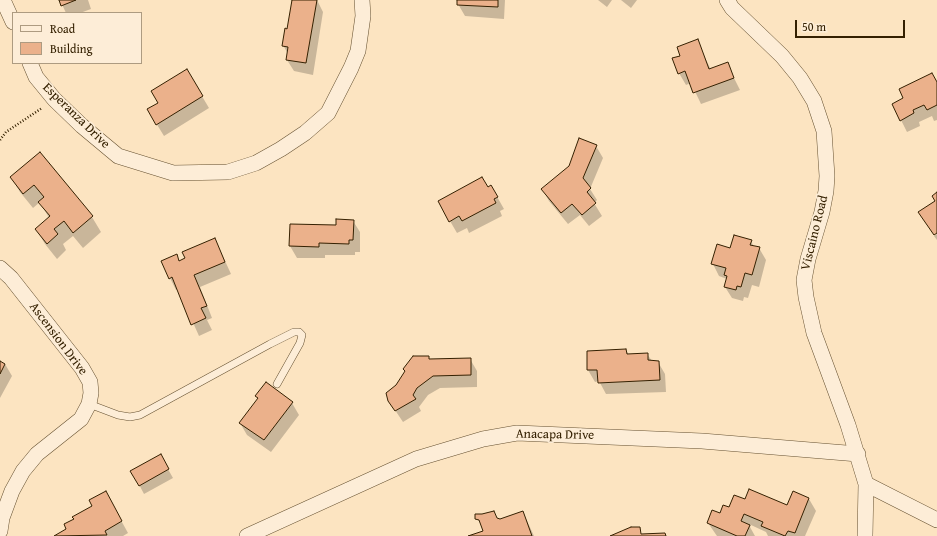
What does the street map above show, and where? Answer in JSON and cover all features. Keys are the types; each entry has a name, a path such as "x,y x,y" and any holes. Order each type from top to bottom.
{"street":[{"path":"3,0 12,20"},
{"name":"Esperanza Drive","path":"30,64 36,77 54,99 82,126 118,156 173,173 228,172 256,163 306,133 328,113 358,51 363,16 362,0"},
{"name":"Viscaino Road","path":"727,0 732,8 782,56 800,78 814,101 824,131 827,176 826,192 822,212 808,259 804,280 814,333 858,454 866,484 865,536"},
{"name":"Ascension Drive","path":"0,268 11,278 82,368 90,382 89,404 81,419 36,454 23,471 2,518 0,531"},
{"name":"Anacapa Drive","path":"247,536 416,459 483,439 517,433 702,441 858,454"},
{"path":"866,484 937,520"}],"lane":[{"path":"89,404 118,415 130,417 140,415 270,344 294,332 299,332 302,336 300,343 277,384"}],"path":[{"path":"0,140 6,132 54,99"}],"building":[{"path":"59,0 76,0 61,6"},
{"path":"292,0 317,0 306,63 286,60 288,47 282,46 285,28 287,29"},
{"path":"457,0 498,0 498,7 457,5"},
{"path":"698,39 709,69 728,62 734,78 693,93 685,71 678,74 672,58 680,56 677,47"},
{"path":"187,69 203,96 156,125 147,109 158,103 151,91"},
{"path":"932,73 937,82 937,105 927,110 924,105 913,110 914,113 900,121 892,104 903,98 899,89"},
{"path":"579,138 597,145 583,178 591,188 587,192 596,203 582,215 572,204 561,213 541,189 569,166"},
{"path":"40,152 93,216 73,233 64,221 54,229 58,234 47,244 35,229 50,216 38,202 44,197 34,185 23,194 10,177"},
{"path":"482,177 488,187 491,185 498,197 494,199 496,203 462,221 459,216 449,222 438,201"},
{"path":"937,192 937,233 934,235 918,212 935,201 932,196"},
{"path":"336,219 354,220 353,240 349,240 349,244 319,243 319,247 289,246 290,224 336,225"},
{"path":"734,235 752,240 750,245 760,247 752,275 745,273 741,287 737,286 736,290 724,287 727,276 724,275 726,268 711,264 717,244 730,248"},
{"path":"215,238 225,262 194,275 207,306 201,308 206,318 191,325 172,277 169,279 161,261 177,254 179,261 185,258 182,252"},
{"path":"626,349 627,354 648,353 648,360 659,361 660,380 598,383 597,370 587,370 587,351"},
{"path":"413,356 429,356 429,359 471,358 471,375 433,376 417,388 413,395 416,399 395,411 388,401 386,393 396,385 405,371 403,369"},
{"path":"0,361 5,364 0,374"},
{"path":"266,382 293,402 264,440 239,423 258,398 255,396"},
{"path":"161,454 169,469 139,486 130,471"},
{"path":"749,489 787,505 793,491 809,498 795,533 788,531 785,536 761,526 763,522 744,514 741,521 750,525 745,536 737,536 707,523 712,510 720,513 723,505 729,507 734,495 745,499"},
{"path":"106,491 122,521 105,531 107,535 54,536 66,529 64,524 74,519 72,517 92,506 89,500"},
{"path":"494,511 497,518 500,519 523,511 532,536 468,536 483,531 479,520 475,519 475,514"},
{"path":"631,527 640,527 641,534 665,533 666,536 610,536"}]}
